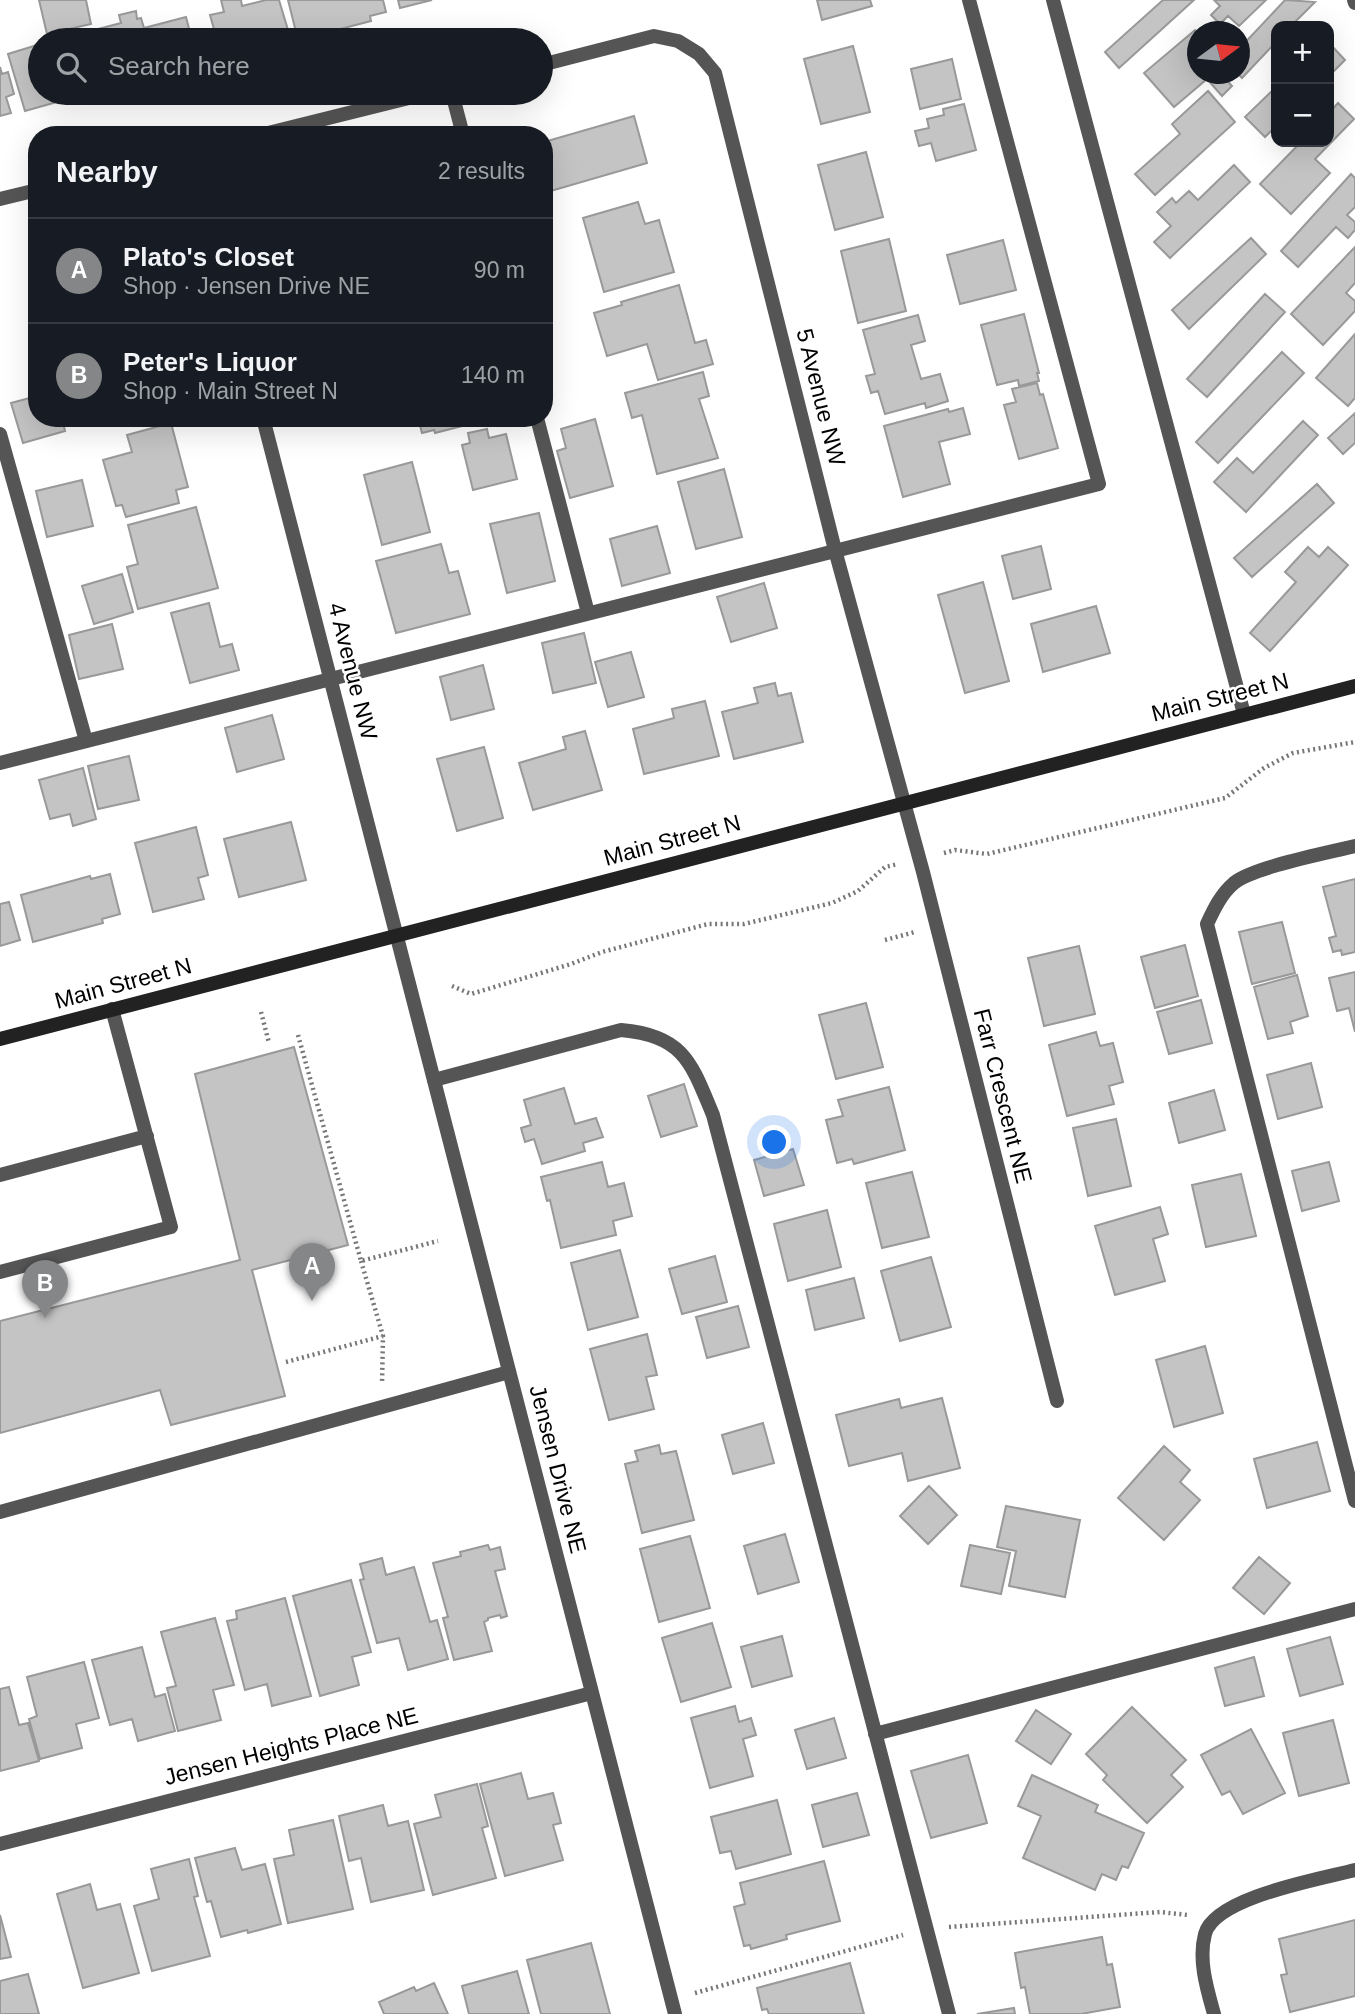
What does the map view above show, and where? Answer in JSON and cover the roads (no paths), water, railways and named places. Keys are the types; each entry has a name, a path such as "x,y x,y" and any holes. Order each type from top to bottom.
{"main road":[{"name":"Main Street N","path":"0,1039 1355,686"}],"street":[{"path":"0,763 1099,484 969,0"},
{"path":"1053,0 1244,714"},
{"name":"5 Avenue NW","path":"553,62 654,36 678,41 699,54 715,73 835,550 904,803"},
{"path":"297,126 381,105"},
{"path":"455,105 461,126"},
{"path":"0,199 28,192"},
{"name":"4 Avenue NW","path":"265,427 397,935"},
{"path":"539,427 588,613"},
{"path":"0,434 86,741"},
{"name":"Farr Crescent NE","path":"904,803 1057,1401"},
{"path":"1355,846 1268,868 1235,882 1217,902 1207,924 1355,1502"},
{"name":"Jensen Drive NE","path":"397,935 674,2014"},
{"path":"0,1272 171,1227 112,1009"},
{"path":"434,1080 621,1030 647,1032 679,1049 696,1073 713,1115 949,2014"},
{"path":"0,1175 147,1136"},
{"path":"0,1513 509,1372"},
{"path":"875,1734 1355,1609"},
{"name":"Jensen Heights Place NE","path":"0,1844 592,1693"},
{"path":"1214,2014 1202,1958 1205,1931 1222,1911 1248,1898 1355,1870"}],"place":[{"name":"Plato's Closet","path":"312,1301"},
{"name":"Peter's Liquor","path":"45,1318"}]}
